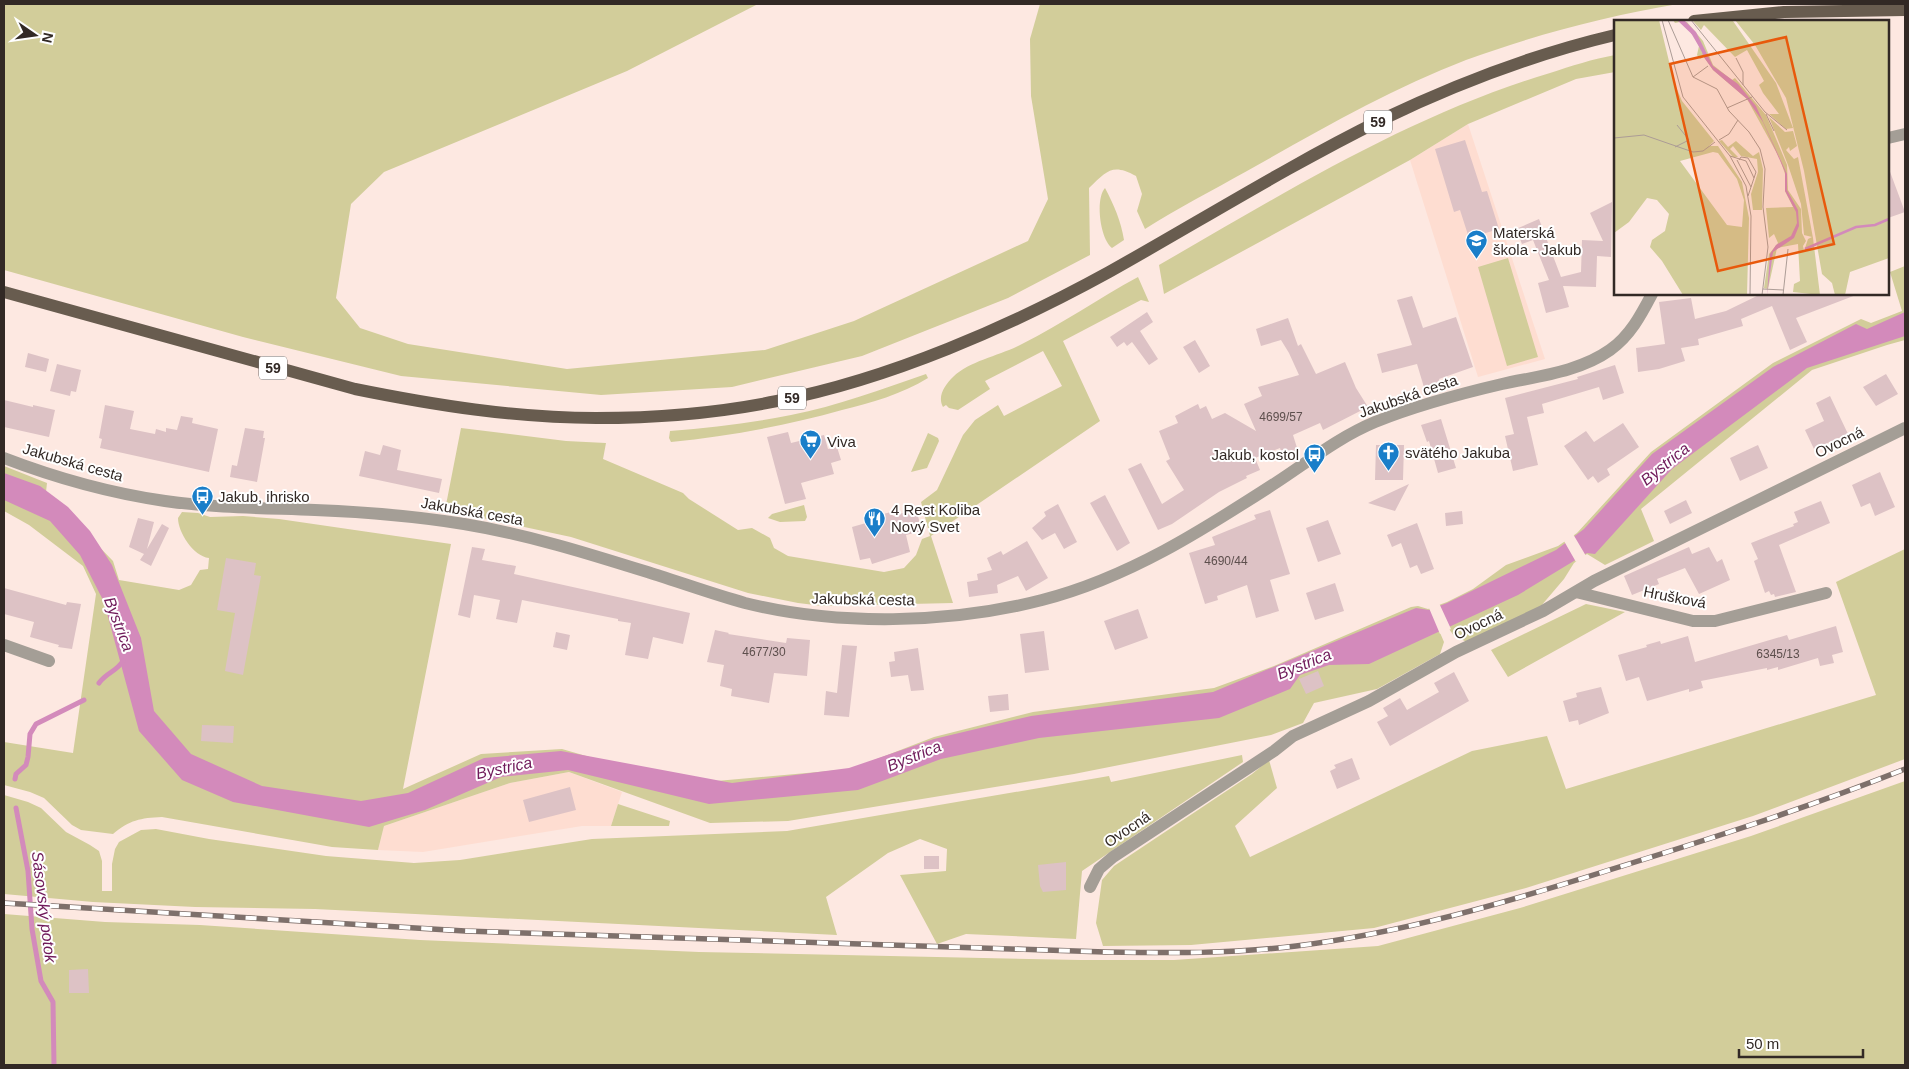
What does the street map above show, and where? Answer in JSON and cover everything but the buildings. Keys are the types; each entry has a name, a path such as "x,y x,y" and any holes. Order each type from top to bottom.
{"main road":[{"path":"1704,20 1784,12 1905,10"},
{"name":"59","path":"4,292 268,367 355,389 412,401 460,408 532,415 594,418 687,414 776,401 813,393 896,367 980,336 1033,312 1120,266 1280,174 1404,110 1461,84 1501,69 1550,53 1614,36"}],"street":[{"path":"1889,138 1905,134"},
{"name":"Jakubská cesta","path":"4,458 52,475 108,490 168,501 253,508 322,510 404,516 466,524 538,540 607,559 742,602 801,614 876,619 982,612 1008,608 1077,591 1134,566 1200,531 1342,438 1375,422 1483,389 1554,373 1599,357 1615,347 1626,336 1638,320 1651,295"},
{"name":"Ovocná","path":"1090,887 1099,869 1113,857 1274,751 1293,736 1369,701 1456,652 1543,611 1594,581 1905,428"},
{"name":"Hrušková","path":"1576,592 1693,621 1715,621 1826,592"},
{"path":"4,645 49,661"}],"shaded area":[{"path":"4,4 758,4 627,71 384,172 351,204 336,298 360,328 408,344 567,369 765,350 854,321 1028,241 1048,199 1031,96 1030,39 1040,4 1678,4 1597,20 1544,34 1438,71 1382,97 1327,126 1145,229 1137,211 1142,194 1136,176 1121,170 1105,173 1089,188 1090,255 1008,298 862,356 732,387 601,395 401,376 243,337 4,270"},
{"path":"1614,55 1614,72 1576,79 1468,124 1410,160 1164,294 1159,265 1349,158 1398,133 1498,90 1574,65"},
{"name":"Materská škola - Jakub","path":"1468,124 1545,359 1478,377 1410,160"},
{"path":"1105,188 1117,213 1124,240 1112,248 1104,236 1100,219 1100,201"},
{"path":"1508,258 1538,357 1507,366 1478,267"},
{"path":"1905,266 1905,340 1812,370 1641,509 1654,541 1605,565 1587,554 1574,563 1564,579 1541,606 1467,642 1454,636 1447,626 1438,628 1444,642 1440,654 1377,689 1314,703 1303,723 1271,735 1074,774 788,821 710,823 569,772 510,783 384,826 378,850 332,847 162,817 136,821 113,834 81,830 72,825 44,798 4,785 4,742 73,753 96,594 83,566 29,525 4,511 4,466 47,483 46,492 113,561 119,580 179,590 191,585 200,570 208,569 209,558 197,553 192,548 181,530 178,518 182,512 198,513 210,517 243,516 279,519 451,544 403,789 481,754 562,749 683,784 851,769 934,737 1033,712 1214,688 1274,666 1411,607 1418,606 1428,609 1447,602 1473,589 1506,565 1558,546 1577,533 1651,452 1773,363 1861,319 1871,323 1902,311 1890,272"},
{"path":"1138,277 1149,302 1141,300 1063,341 1100,421 931,536 953,603 823,606 798,603 748,593 571,537 445,510 461,428 566,441 606,443 603,459 683,493 689,499 738,530 752,528 770,538 774,548 788,556 884,572 904,568 916,555 922,539 930,536 921,502 937,490 963,435 975,420 998,405 1004,416 1062,386 1043,351 985,381 990,389 958,410 949,408 946,405 943,407 941,403 941,395 947,384 968,366 1037,336"},
{"path":"926,374 928,378 897,393 821,416 778,426 714,437 671,442 669,438 670,431 746,423 825,407"},
{"path":"928,433 938,438 939,441 927,468 911,472"},
{"path":"804,505 807,517 805,521 780,522 768,518 772,514"},
{"path":"1905,549 1905,759 1753,816 1526,888 1374,928 1191,945 1103,946 1096,923 1102,880 1114,866 1252,774 1269,760 1277,788 1235,826 1250,857 1472,751 1547,736 1566,789 1876,695 1836,582"},
{"path":"1586,604 1625,612 1508,677 1491,650"},
{"path":"1242,755 1243,762 1082,871 1076,939 966,934 937,944 900,875 946,871 947,849 920,839 888,853 826,897 837,935 315,909 195,907 93,902 4,894 4,795 41,808 66,832 99,851 102,861 102,891 112,891 112,864 115,849 119,842 141,830 156,829 209,839 326,856 414,863 460,860 592,839 787,831 1109,776 1111,782"},
{"path":"569,772 622,792 611,826 582,826 423,852 378,850 384,826 510,783"},
{"path":"1905,781 1905,1065 4,1065 4,914 105,922 200,925 420,940 699,952 1081,960 1174,960 1378,946 1520,908 1751,836"},
{"path":"618,804 670,821 669,826 611,826"}],"water":[{"name":"Bystrica","path":"1905,312 1905,336 1807,368 1672,469 1595,554 1587,553 1518,595 1369,664 1329,665 1300,675 1290,689 1219,718 1039,738 941,759 858,790 709,804 568,770 501,777 425,810 369,827 233,802 182,780 139,731 104,602 80,555 50,521 4,500 4,473 40,486 68,507 90,531 112,565 141,638 154,711 191,754 262,786 361,801 408,793 484,758 561,751 732,783 849,768 934,739 1031,716 1213,692 1416,608 1429,610 1447,603 1556,550 1584,529 1652,454 1773,367 1856,324 1867,329"}],"pier":[{"path":"1573,534 1586,556 1576,562 1564,541"},
{"path":"1439,603 1451,629 1440,634 1429,608"}],"waterway":[{"name":"Sásovský potok","path":"99,683 123,661"},
{"name":"Sásovský potok","path":"15,779 16,774 26,765 30,734 36,724 84,700"},
{"name":"Sásovský potok","path":"16,808 28,871 32,929 41,981 53,1002 54,1065"}],"railway":[{"path":"4,903 465,931 1105,952 1224,952 1296,946 1336,940 1452,916 1568,883 1719,835 1831,797 1905,769"}],"place":[{"name":"Materská škola - Jakub","path":"1477,260"},
{"name":"Viva","path":"811,460"},
{"name":"svätého Jakuba","path":"1389,471"},
{"name":"Jakub, kostol","path":"1315,473"},
{"name":"Jakub, ihrisko","path":"202,515"},
{"name":"4 Rest Koliba Nový Svet","path":"875,537"}]}
